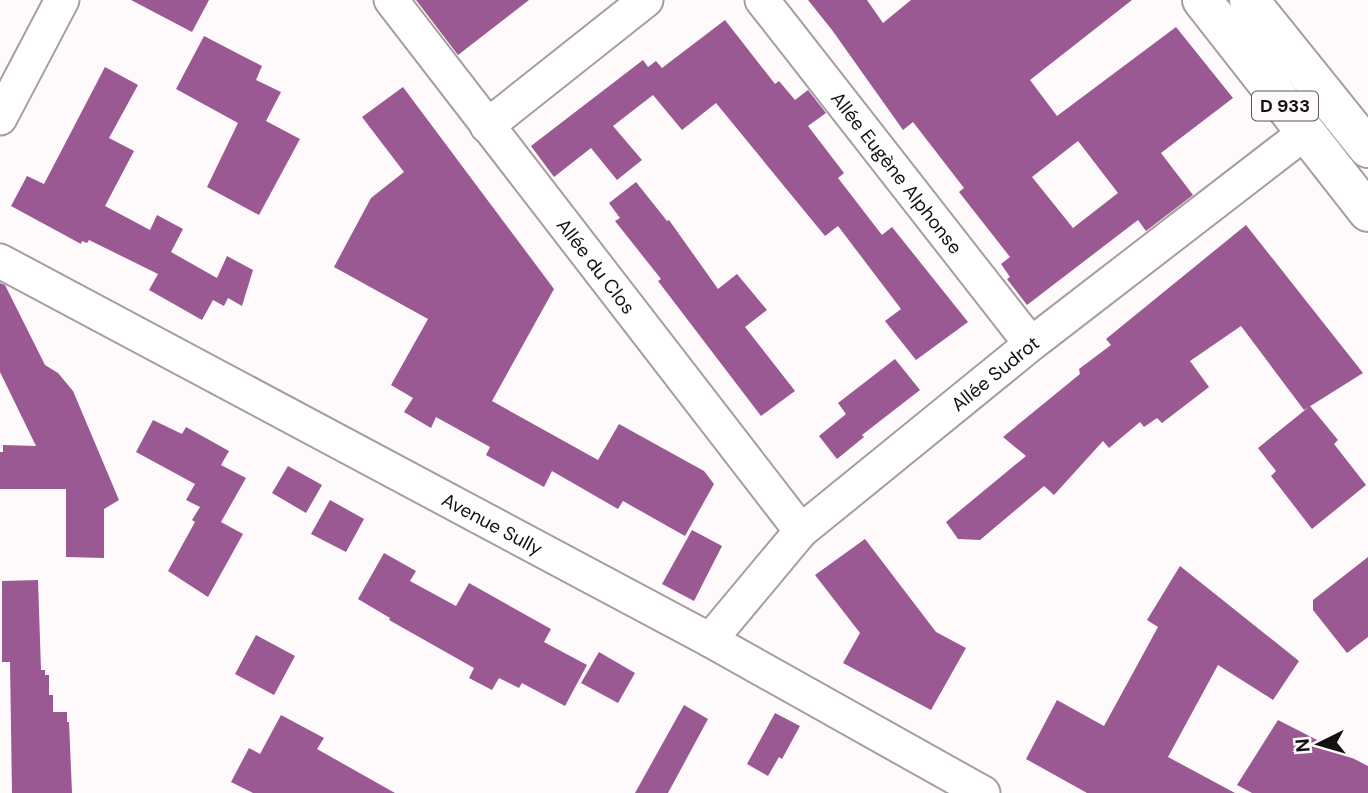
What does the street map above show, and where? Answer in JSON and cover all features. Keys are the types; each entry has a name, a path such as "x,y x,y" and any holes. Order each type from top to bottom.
{"main road":[{"name":"D 933","path":"1202,0 1368,212"},
{"name":"D 933","path":"1249,0 1368,148"}],"street":[{"path":"0,118 62,0"},
{"name":"Allée du Clos","path":"391,0 801,530"},
{"path":"487,126 646,0"},
{"name":"Allée Eugène Alphonse","path":"762,0 1031,344"},
{"name":"Allée Sudrot","path":"710,640 801,530 1031,344 1306,132"},
{"name":"Avenue Sully","path":"0,261 710,640 983,793"}],"building":[{"path":"131,0 209,0 192,32"},
{"path":"416,0 529,0 458,55"},
{"path":"808,0 867,0 883,23 911,0 1132,0 1030,80 1057,116 1176,27 1233,98 1161,153 1193,195 1146,231 1138,220 1027,305 1007,279 1010,277 1001,264 1010,257 959,192 964,188 913,122 903,130","holes":["1078,141 1118,193 1073,228 1032,177"]},
{"path":"725,20 775,84 779,81 795,100 808,90 826,113 808,126 844,173 838,178 882,235 892,227 968,322 916,360 885,321 901,309 838,226 825,236 716,103 682,130 653,95 613,126 642,160 617,180 591,148 554,177 531,146 643,60 648,67 656,61 662,68"},
{"path":"204,36 262,66 256,80 281,92 266,121 300,139 259,215 207,187 238,123 176,89"},
{"path":"105,67 138,85 109,138 134,151 105,206 150,230 157,215 183,229 171,252 217,278 227,256 253,270 242,306 228,298 224,306 213,300 202,320 149,290 158,274 89,240 87,243 82,241 81,244 11,206 27,176 44,184"},
{"path":"403,87 554,289 492,401 598,460 619,424 704,471 714,484 685,536 623,501 618,509 552,471 544,487 486,455 490,447 436,417 431,428 404,412 413,398 391,385 428,319 334,267 371,198 404,172 362,117"},
{"path":"636,182 667,221 669,220 718,289 737,274 767,310 745,327 795,391 761,416 615,221 620,218 609,203"},
{"path":"1246,225 1363,373 1304,410 1241,326 1190,361 1209,387 1162,423 1157,418 1144,427 1140,422 1109,448 1103,441 1054,495 1044,486 980,540 958,539 946,522 1026,456 1003,437 1080,374 1079,369 1111,345 1106,339"},
{"path":"0,283 5,285 45,365 58,373 73,391 119,500 104,509 104,558 66,557 66,489 0,489 0,452 3,452 3,445 36,446 0,372"},
{"path":"895,359 920,390 862,435 864,437 837,459 819,436 846,414 838,403"},
{"path":"1310,406 1338,440 1334,444 1366,485 1312,529 1271,476 1276,471 1258,448"},
{"path":"153,420 182,434 186,427 229,451 221,465 246,478 221,522 243,534 208,597 168,571 195,522 192,520 200,507 186,500 195,484 136,452"},
{"path":"288,466 322,485 306,513 272,493"},
{"path":"330,500 364,519 346,552 311,534"},
{"path":"692,530 722,546 694,601 662,584"},
{"path":"865,539 936,632 966,648 931,710 843,663 860,633 815,575"},
{"path":"384,553 416,571 410,581 456,606 469,583 551,629 544,642 587,665 565,706 522,683 519,688 499,678 492,690 469,678 474,668 389,620 390,618 358,599"},
{"path":"1368,557 1368,637 1347,653 1313,610 1313,600"},
{"path":"1180,566 1299,661 1273,700 1218,665 1168,757 1235,793 1087,793 1026,759 1057,700 1104,726 1158,627 1147,620"},
{"path":"38,580 41,670 45,670 45,675 49,675 49,695 53,695 53,712 67,712 72,793 12,793 10,662 2,662 2,581"},
{"path":"256,635 295,656 274,695 235,674"},
{"path":"599,652 635,673 618,703 581,683"},
{"path":"684,705 708,719 668,793 635,793"},
{"path":"775,713 800,726 782,759 779,757 768,776 747,764"},
{"path":"281,715 324,738 317,749 395,793 253,793 231,782 249,748 260,754"},
{"path":"1278,720 1368,766 1368,793 1252,793 1237,785"}]}
